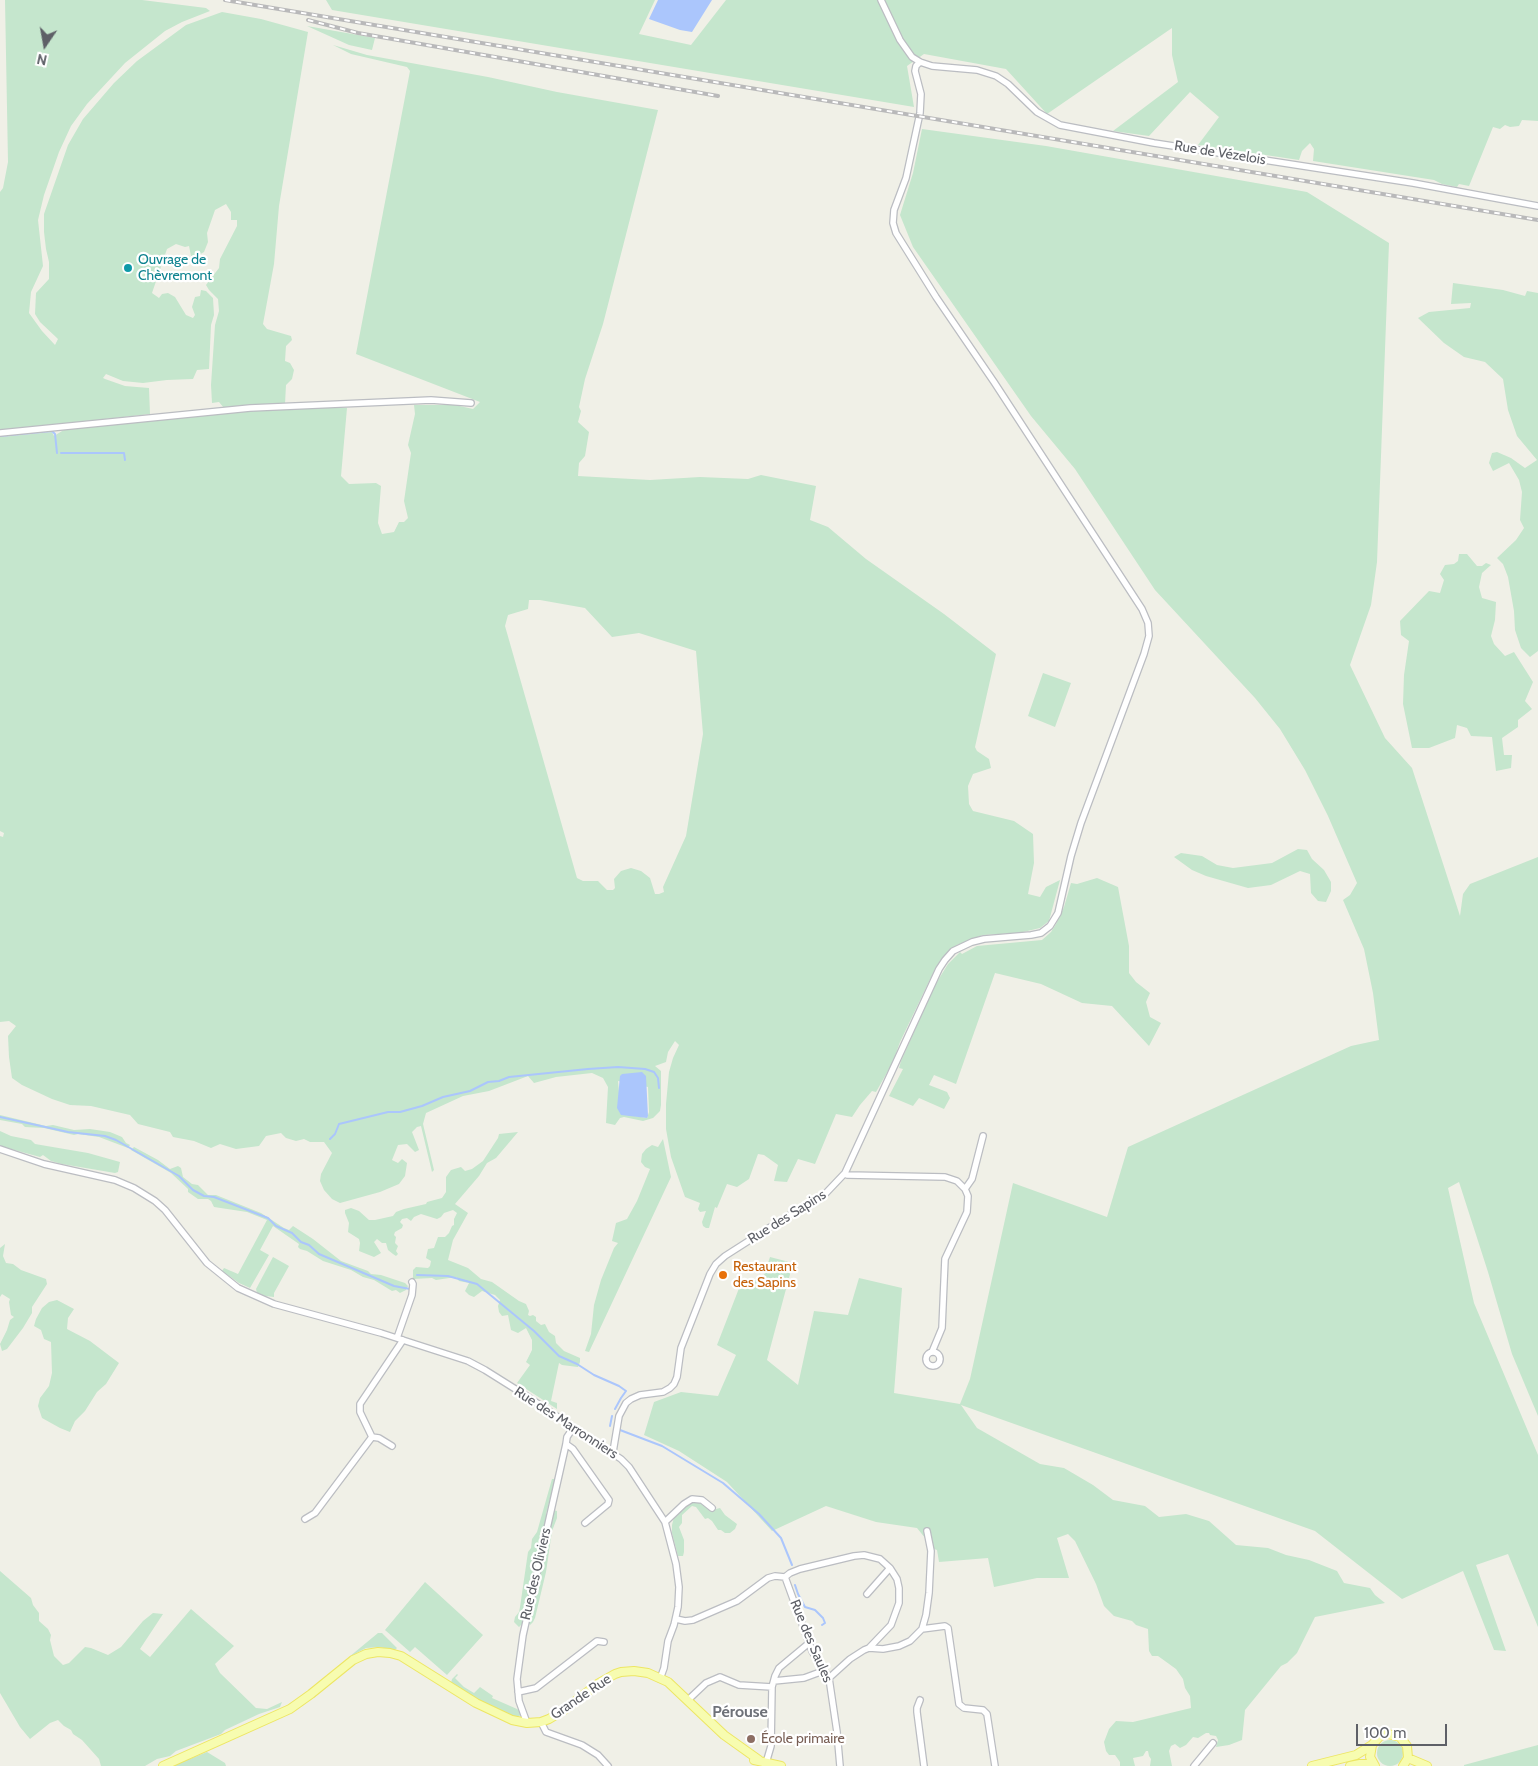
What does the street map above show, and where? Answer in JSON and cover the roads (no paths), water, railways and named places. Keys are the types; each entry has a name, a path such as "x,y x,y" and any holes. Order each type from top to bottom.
{"main road":[{"name":"Grande Rue","path":"163,1766 290,1709 353,1660 366,1654 390,1653 401,1656 476,1703 512,1720 527,1722 541,1722 564,1710 608,1677 621,1672 641,1672 660,1679 720,1738 740,1754 757,1761 781,1766"},
{"path":"660,1679 668,1682 724,1735 757,1761"},
{"path":"1350,1766 1360,1764 1374,1765 1370,1753 1372,1745 1377,1738 1384,1734 1396,1735 1406,1742 1408,1758 1404,1766"},
{"path":"1312,1766 1356,1755 1372,1745"},
{"path":"1408,1758 1427,1766"}],"street":[{"path":"881,0 904,47 912,57 920,62"},
{"name":"Rue des Sapins","path":"613,1452 620,1416 626,1403 640,1395 663,1392 674,1384 677,1377 681,1348 710,1274 716,1264 758,1234 826,1193 845,1173 939,970 953,951 972,942 984,939 1014,938 1041,933 1054,921 1062,898 1067,871 1081,823 1149,636 1148,623 1142,609 994,382 936,297 896,233 894,210 909,170 921,108 915,71 920,62"},
{"name":"Rue de Vézelois","path":"920,62 932,66 983,71 996,76 1008,84 1037,112 1054,123 1067,127 1154,143 1413,183 1538,206"},
{"path":"0,433 250,408 431,400 471,404"},
{"path":"965,1189 972,1179 983,1136"},
{"name":"Rue des Marronniers","path":"0,1149 44,1164 115,1180 139,1191 165,1210 207,1263 238,1288 274,1304 345,1323 457,1357 485,1370 613,1452 629,1467 665,1522 674,1555 679,1596 676,1619 668,1641 664,1668 660,1679"},
{"path":"845,1173 847,1175 944,1177 957,1182 965,1189 968,1196 968,1212 945,1259 942,1328 932,1352"},
{"path":"392,1446 372,1436 360,1412 360,1404 400,1339 412,1295 412,1282"},
{"name":"Rue des Oliviers","path":"527,1722 519,1701 517,1679 523,1634 565,1440 573,1428"},
{"path":"305,1519 315,1513 372,1436"},
{"path":"565,1440 609,1500 608,1504 585,1523"},
{"path":"665,1522 692,1499 702,1500 712,1508"},
{"path":"869,1648 883,1649 899,1646 910,1641 922,1629 929,1593 931,1551 927,1531"},
{"path":"676,1619 689,1621 718,1610 736,1601 768,1578 774,1576 785,1577 800,1569 854,1556 864,1555 880,1560 890,1568 897,1579 900,1588 897,1610 884,1633 869,1648 850,1659 828,1678"},
{"path":"866,1594 890,1568"},
{"name":"Rue des Saules","path":"785,1577 809,1643 828,1678 840,1752 840,1766"},
{"path":"922,1629 945,1626 948,1628 959,1704 964,1708 983,1710 987,1714 995,1766"},
{"path":"518,1692 536,1688 597,1641 604,1642"},
{"path":"757,1761 772,1740 773,1684 780,1668 809,1643"},
{"path":"688,1700 711,1680 720,1677 741,1686 773,1684 799,1679 823,1671"},
{"path":"920,1700 917,1712 924,1766"},
{"path":"541,1722 546,1732 582,1745 598,1755 608,1766"},
{"path":"1194,1766 1213,1743"}],"water":[{"path":"658,0 712,0 692,32 680,30 649,19"},
{"path":"642,1072 646,1076 648,1116 647,1118 621,1115 617,1108 620,1076 622,1074"}],"waterway":[{"path":"0,436 52,431 55,434 57,453"},
{"path":"61,453 124,453 125,460"},
{"path":"330,1139 335,1134 339,1124 422,1106 443,1097 470,1091 488,1082 499,1081 509,1077 618,1067 645,1069 654,1072 658,1078 659,1088"},
{"path":"0,1117 68,1132 105,1136 116,1140 179,1176 193,1190 204,1196 214,1197 268,1218 276,1226 292,1233 301,1242 309,1245 319,1254 394,1286 410,1289"},
{"path":"417,1275 448,1276 477,1284 534,1331 559,1356 626,1391 615,1409"},
{"path":"610,1426 612,1416"},
{"path":"620,1430 662,1446 723,1483 759,1514 781,1538 792,1565"},
{"path":"795,1585 805,1607 815,1610 823,1618 825,1623 822,1625"}],"railway":[{"path":"225,0 1538,220"},
{"path":"308,20 358,33 718,96"}],"place":[{"name":"Ouvrage de Chèvremont","path":"128,268"},
{"name":"Restaurant des Sapins","path":"723,1275"},
{"name":"École primaire","path":"751,1739"}],"district":[{"name":"Pérouse","path":"740,1712"}]}
